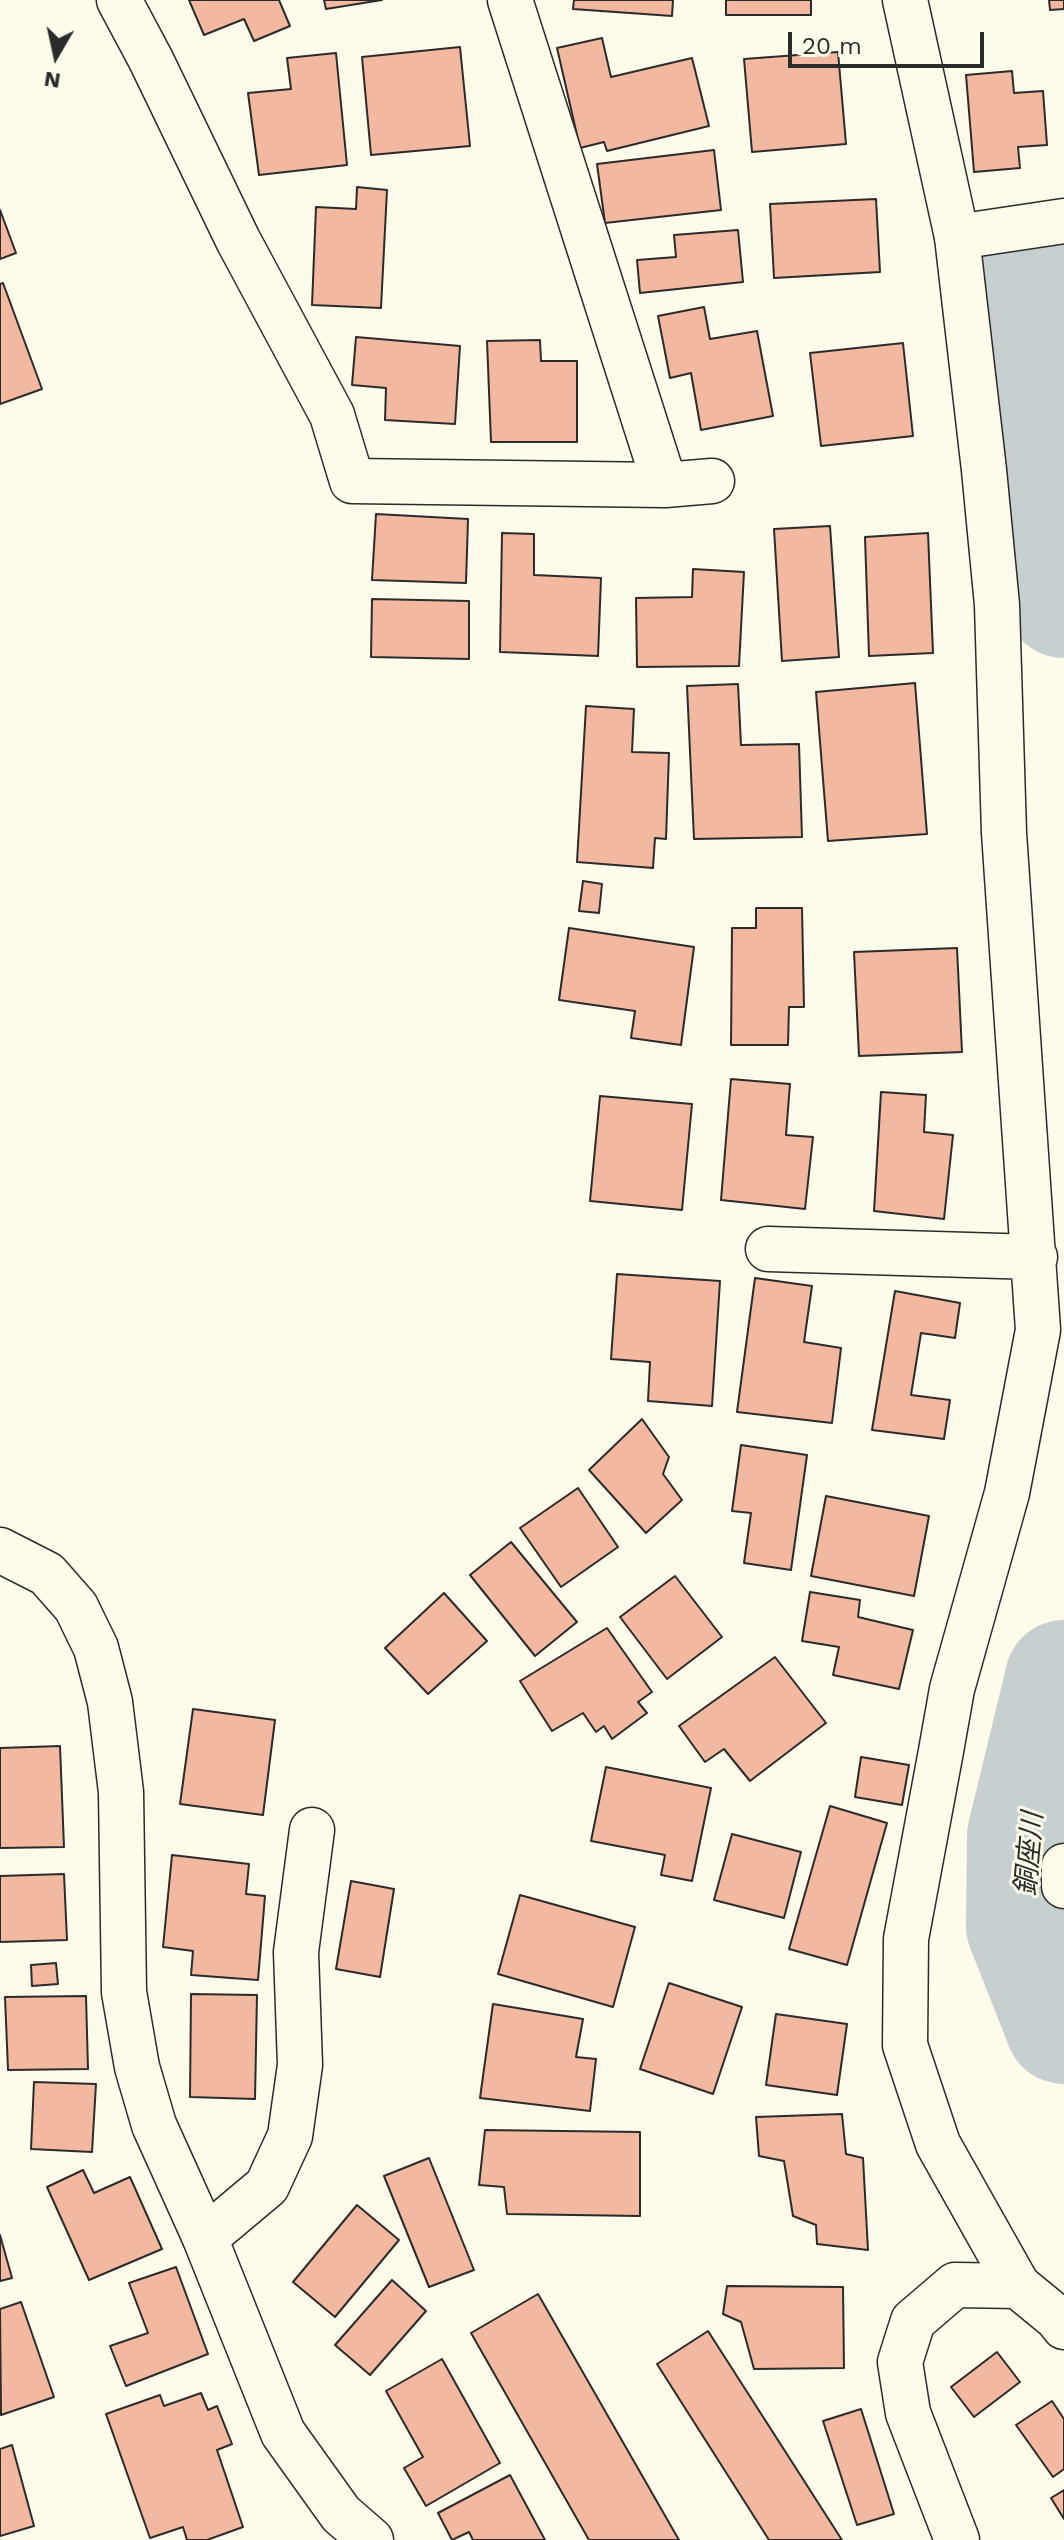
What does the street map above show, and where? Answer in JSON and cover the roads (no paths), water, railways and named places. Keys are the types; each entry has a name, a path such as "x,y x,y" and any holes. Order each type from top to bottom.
{"street":[{"path":"119,0 238,240 332,415 352,481 665,485 712,481"},
{"path":"510,0 665,485"},
{"path":"905,0 957,237 984,470 997,605 1004,833 1038,1330 1007,1493 952,1689 906,1939 905,2045 938,2144 1018,2286 1064,2327"},
{"path":"957,237 1064,221"},
{"path":"768,1249 1035,1257"},
{"path":"0,1550 47,1574 76,1607 96,1648 110,1702 121,1792 124,1992 137,2067 154,2125 205,2238 283,2433 341,2514 371,2540"},
{"path":"205,2238 267,2186 290,2136 300,2065 296,1952 312,1830"},
{"path":"1064,1866 1064,1886"},
{"path":"957,2540 908,2413 900,2362 913,2321 955,2285 1018,2286"}],"waterway":[{"name":"銅座川","path":"1033,280 1064,599"},
{"name":"銅座川","path":"1064,1679 1026,1836 1025,1926 1064,2025"}]}
